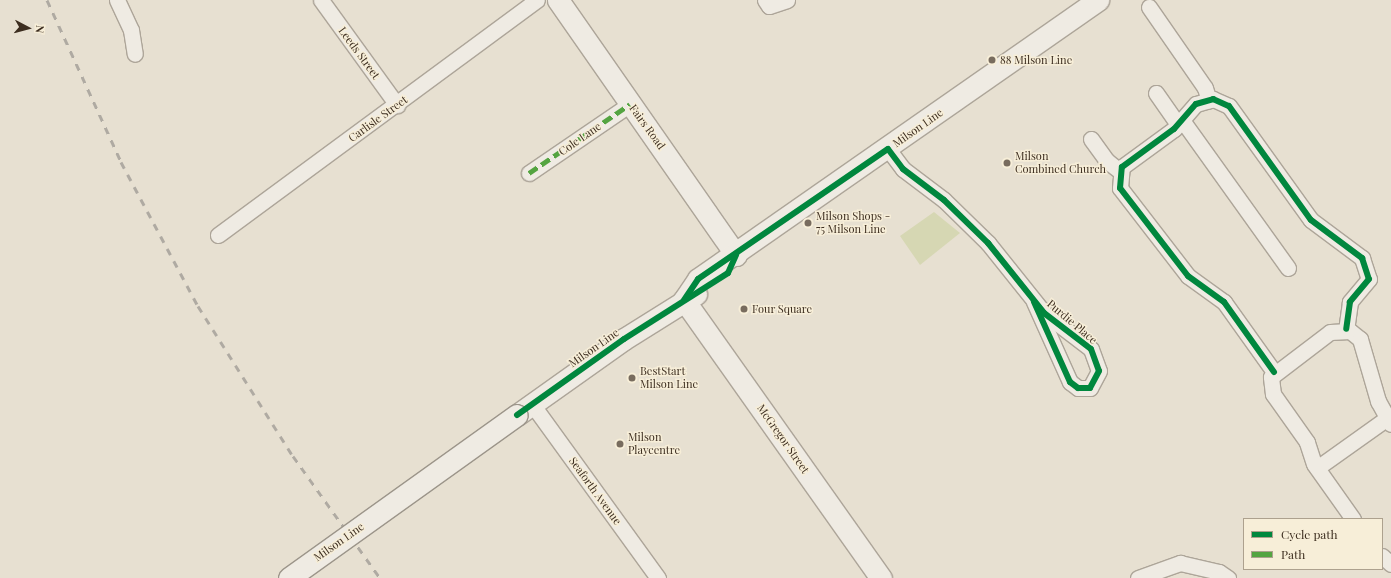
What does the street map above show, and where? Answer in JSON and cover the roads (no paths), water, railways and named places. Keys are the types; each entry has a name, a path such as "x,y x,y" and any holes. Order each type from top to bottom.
{"main road":[{"name":"Fairs Road","path":"558,0 630,104 715,222 736,255"},
{"name":"Milson Line","path":"684,300 698,279 736,255 888,149 1098,0"},
{"path":"698,279 715,245 715,222"},
{"name":"Milson Line","path":"289,578 524,410 684,300 728,273 736,255"},
{"name":"McGregor Street","path":"684,300 881,578"}],"street":[{"path":"117,0 131,30 135,54"},
{"name":"Leeds Street","path":"321,0 397,105"},
{"name":"Carlisle Street","path":"218,235 397,105 537,0"},
{"path":"765,0 770,6 787,0"},
{"path":"1149,7 1205,88 1209,100"},
{"path":"1156,93 1180,122 1288,268"},
{"path":"1120,171 1180,122 1196,104 1209,100 1229,106 1311,220 1362,258 1369,279 1350,302 1346,330"},
{"name":"Cole Lane","path":"529,174 630,104"},
{"path":"1091,139 1107,161 1120,171"},
{"name":"Purdie Place","path":"888,149 903,169 944,200 988,243 1034,302 1095,354 1099,372 1090,388 1078,388 1070,382 1034,302"},
{"path":"1120,171 1120,188 1150,230 1188,276 1224,302 1274,372"},
{"path":"1317,468 1389,421 1378,401 1360,339 1346,330 1324,336 1274,372 1270,389 1307,442 1317,468 1352,518"},
{"name":"Seaforth Avenue","path":"524,410 658,578"},
{"path":"1383,557 1391,564"},
{"path":"1138,578 1180,563 1219,572 1228,578"}],"railway":[{"path":"47,0 121,162 198,306 293,456 380,578"}],"place":[{"name":"88 Milson Line","path":"992,60"},
{"name":"Milson Combined Church","path":"1007,163"},
{"name":"Milson Shops - 75 Milson Line","path":"808,223"},
{"name":"Four Square","path":"744,309"},
{"name":"BestStart Milson Line","path":"632,378"},
{"name":"Milson Playcentre","path":"620,444"}]}
